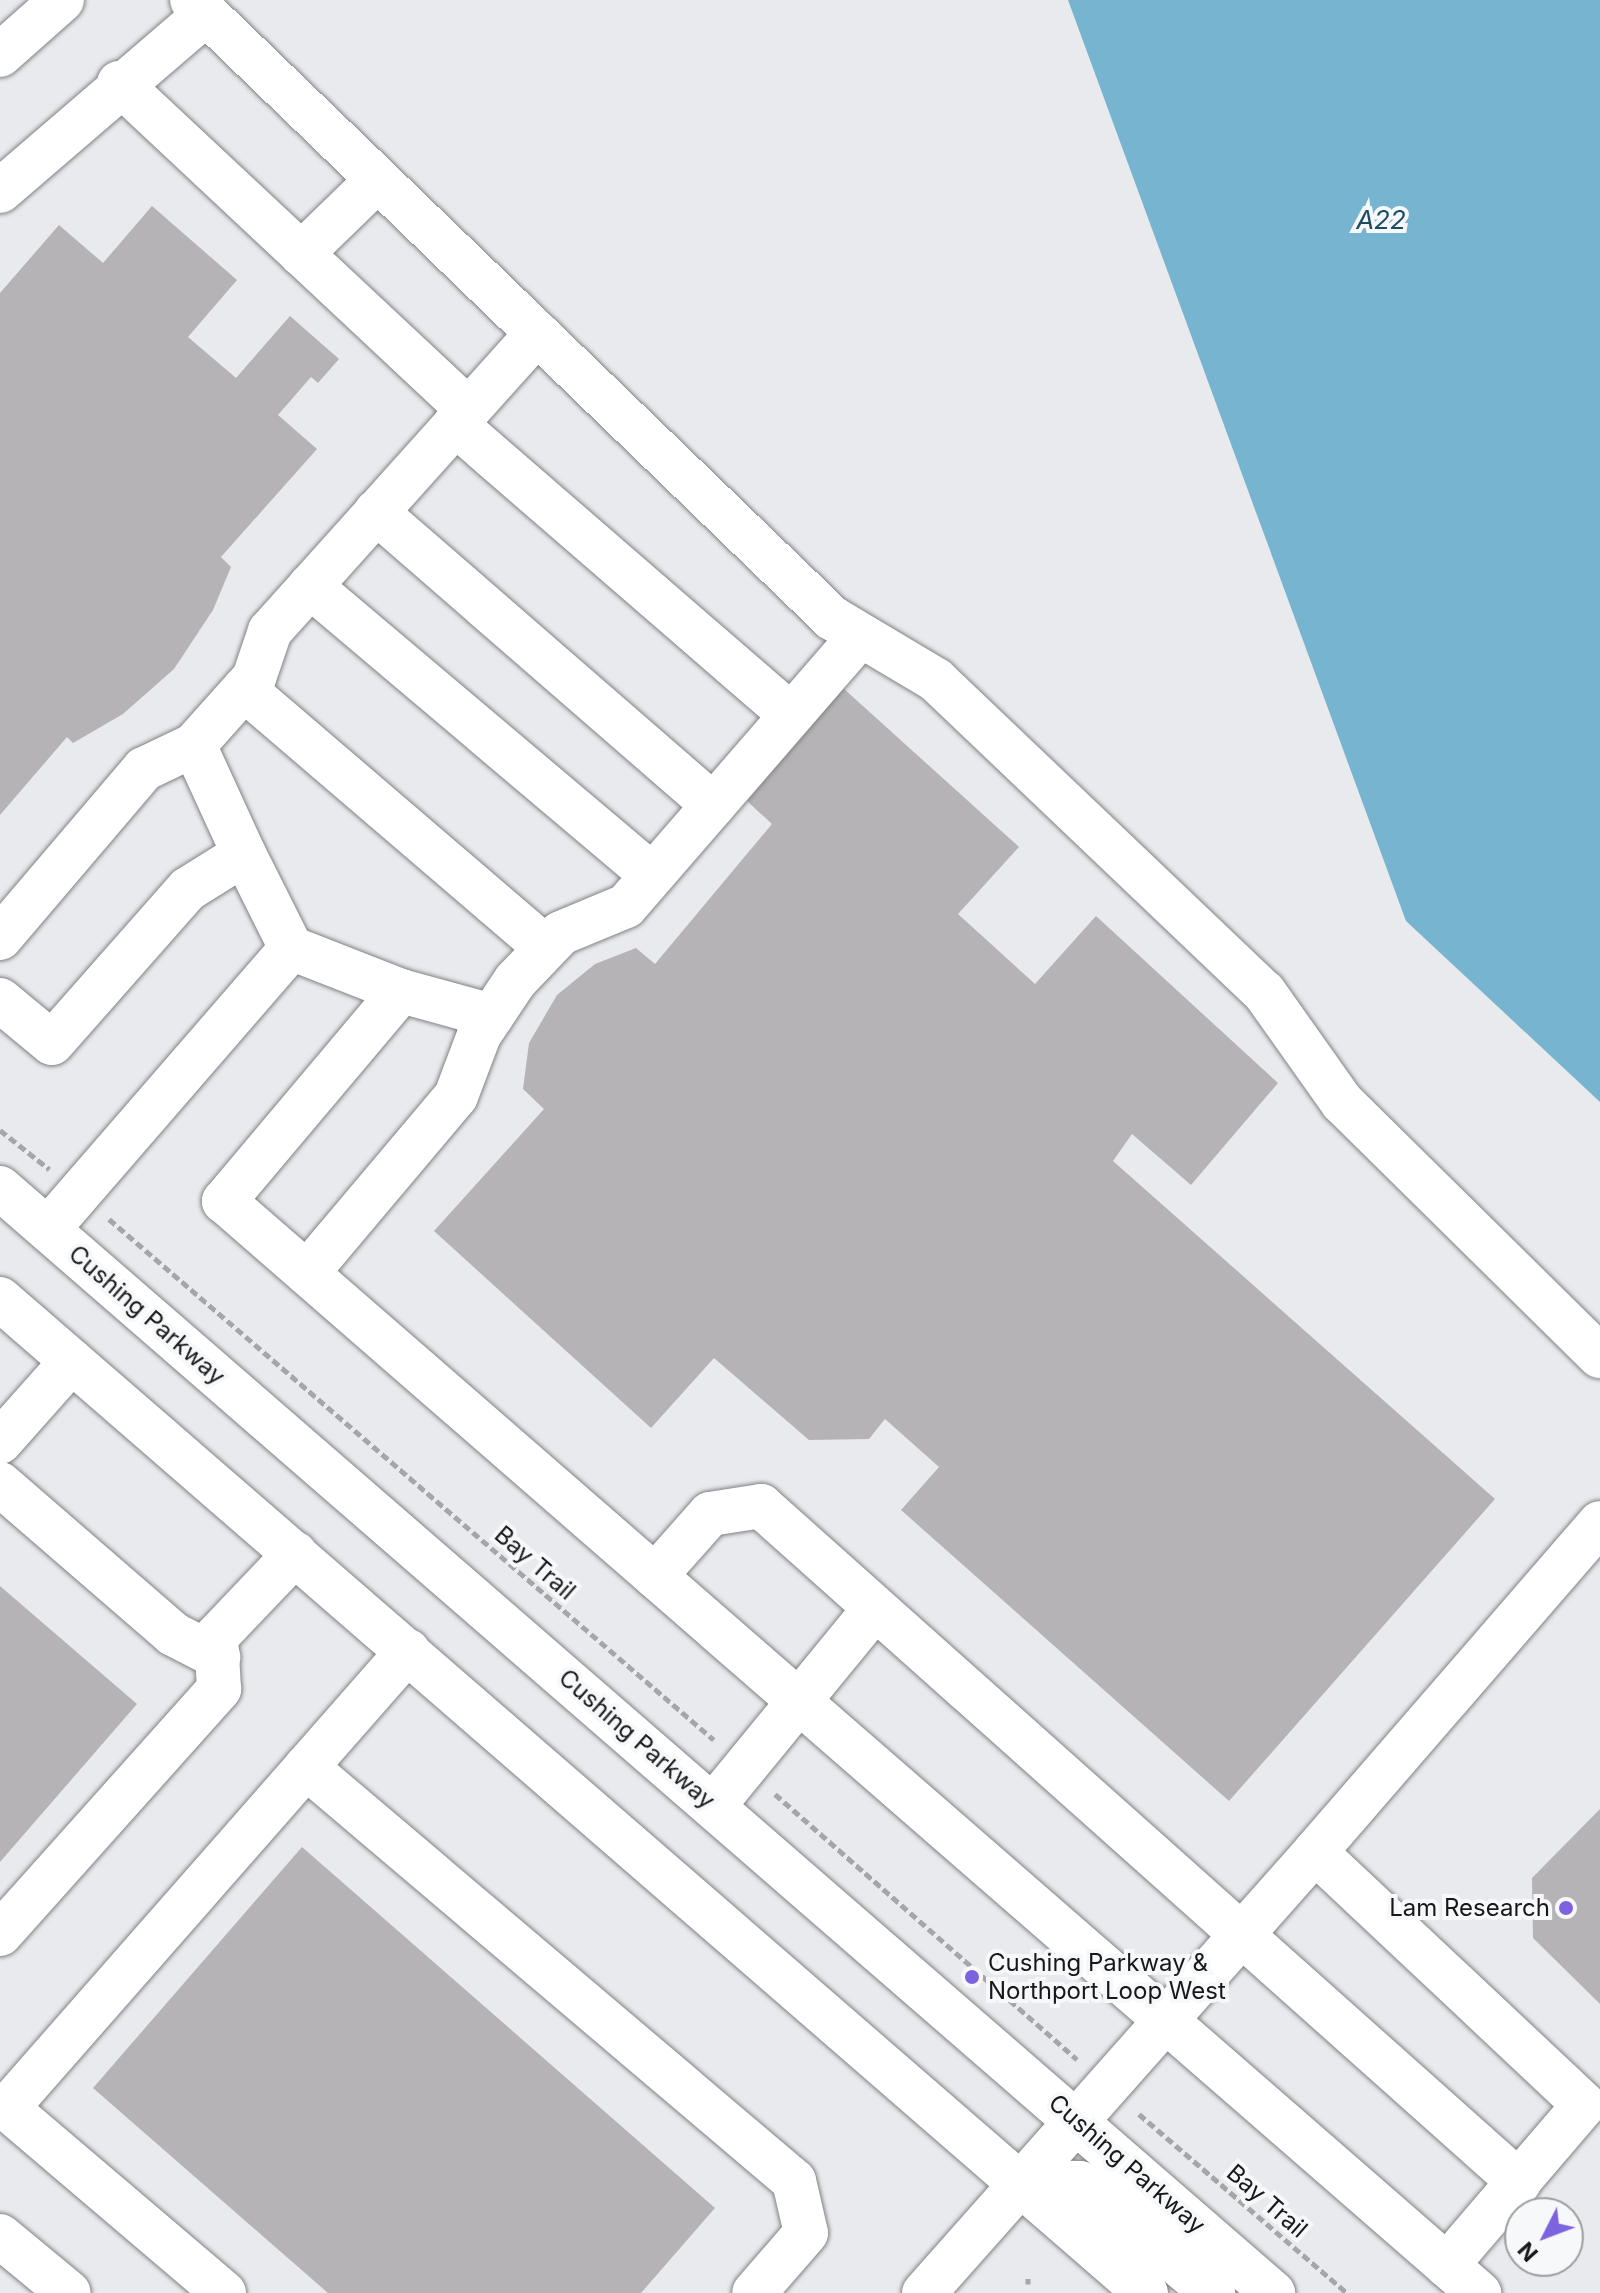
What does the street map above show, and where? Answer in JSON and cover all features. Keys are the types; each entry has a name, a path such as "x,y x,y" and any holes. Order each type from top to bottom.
{"main road":[{"path":"0,55 62,0"},
{"path":"0,191 199,7 537,333 859,637 936,680 1264,992 1342,1102 1600,1356"},
{"path":"119,83 301,254 461,417 791,715"},
{"path":"301,254 378,179"},
{"path":"0,938 144,769 194,745 244,689 270,631 537,333"},
{"path":"376,512 713,805"},
{"path":"310,586 652,875"},
{"path":"307,1273 456,1096 492,1016 546,948 561,933 626,906 859,637"},
{"path":"244,689 546,948"},
{"path":"194,745 291,948 401,991 492,1016"},
{"path":"0,1000 52,1043 188,889 244,854"},
{"path":"48,1229 291,948"},
{"path":"401,991 224,1201 1463,2279 1519,2182 1584,2105 1315,1852"},
{"name":"Cushing Parkway","path":"0,1188 1273,2293"},
{"path":"0,1299 1146,2293"},
{"path":"0,1442 72,1361"},
{"path":"0,1484 173,1634 218,1657"},
{"path":"655,1576 710,1514 761,1506 873,1611 1519,2182"},
{"path":"924,2293 1239,1933 1315,1852 1600,1523"},
{"path":"0,1934 219,1689 216,1637 295,1554"},
{"path":"714,1805 873,1611"},
{"path":"224,2293 7,2108 408,1651"},
{"path":"306,1767 794,2181 806,2233 754,2293"},
{"path":"1020,2182 1080,2183 1213,2293"},
{"path":"0,2236 69,2293"}],"path":[{"name":"Bay Trail","path":"0,1130 78,1193 745,1767 1043,2029"},
{"name":"Bay Trail","path":"1164,2136 1347,2293"}],"water":[{"name":"A22","path":"1068,0 1600,0 1600,1102 1406,921"}],"building":[{"path":"152,206 237,280 188,337 236,378 290,316 339,359 318,383 311,377 278,415 317,449 221,557 231,567 213,610 174,669 123,714 73,743 67,737 0,815 0,293 59,225 103,263"},
{"path":"843,688 1019,847 958,914 1035,984 1096,916 1278,1083 1191,1185 1132,1134 1113,1161 1495,1499 1229,1801 901,1510 939,1467 885,1419 869,1439 809,1440 714,1358 651,1428 434,1231 544,1109 523,1089 529,1043 557,995 595,964 636,948 655,964 772,824 747,801"},
{"path":"0,1586 137,1704 0,1862"},
{"name":"Lam Research","path":"1600,1809 1600,2004 1533,1938 1532,1878"},
{"path":"302,1847 715,2208 641,2293 328,2293 93,2088"}],"place":[{"name":"Lam Research","path":"1566,1908"},
{"name":"Cushing Parkway & Northport Loop West","path":"972,1977"}]}
